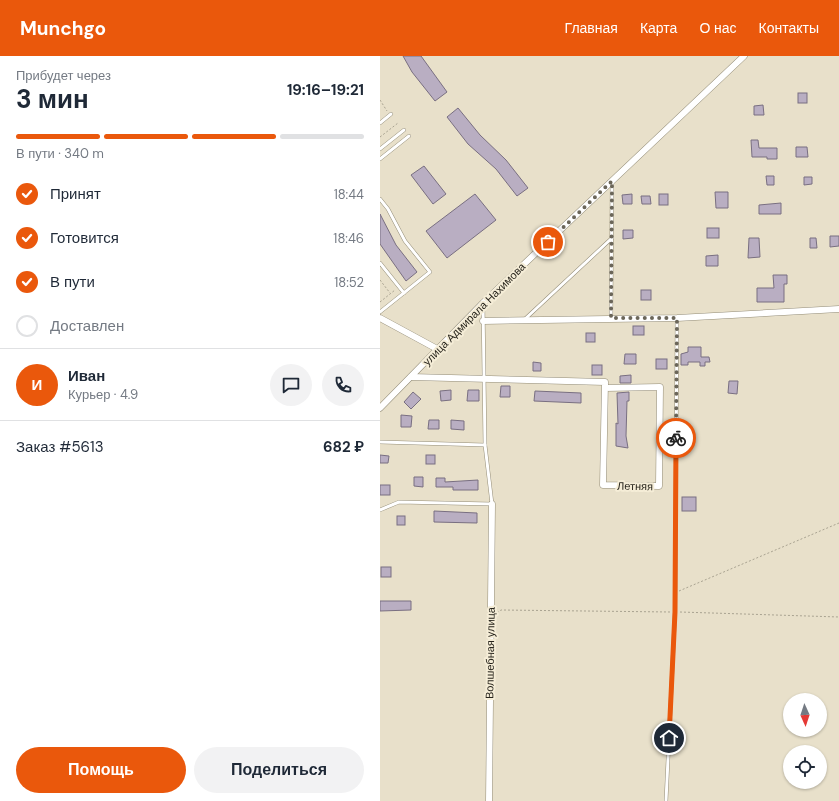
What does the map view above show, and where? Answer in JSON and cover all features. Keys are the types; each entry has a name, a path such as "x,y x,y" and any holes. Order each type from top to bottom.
{"street":[{"name":"улица Адмирала Нахимова","path":"380,408 439,350 483,303 744,56"},
{"path":"483,321 677,318 839,309"},
{"path":"380,318 439,350"},
{"name":"Летняя","path":"411,377 605,382 603,485 659,486 660,387 605,388"},
{"name":"Волшебная улица","path":"489,801 492,504"}],"lane":[{"path":"380,123 391,114"},
{"path":"380,149 404,130"},
{"path":"380,159 409,136"},
{"path":"611,318 612,181"},
{"path":"380,199 388,209 405,241 430,272 381,310"},
{"path":"525,320 612,238"},
{"path":"380,263 404,293"},
{"path":"380,510 399,502 492,504 485,445 483,303"},
{"path":"666,801 675,612 677,318"},
{"path":"380,442 485,445"}],"path":[{"path":"380,100 388,109 386,113"},
{"path":"380,137 398,123"},
{"path":"380,280 391,293"},
{"path":"380,302 399,287"},
{"path":"674,593 839,524"},
{"path":"490,618 501,610 675,612 839,617"}],"building":[{"path":"403,56 421,56 447,92 435,101 412,72"},
{"path":"798,93 807,93 807,103 798,103"},
{"path":"763,105 764,115 754,115 754,106"},
{"path":"458,108 480,135 506,160 528,188 517,196 496,169 468,144 447,117"},
{"path":"751,140 758,140 759,148 777,148 777,159 752,157"},
{"path":"796,147 807,147 808,157 796,157"},
{"path":"424,166 446,194 433,204 411,175"},
{"path":"766,176 774,176 774,185 767,185"},
{"path":"804,177 812,177 812,184 804,185"},
{"path":"715,192 728,192 728,208 716,208"},
{"path":"475,194 496,220 447,258 426,231"},
{"path":"632,194 632,204 623,204 622,195"},
{"path":"659,194 668,194 668,205 659,205"},
{"path":"641,196 650,196 651,204 642,204"},
{"path":"781,203 781,214 759,214 759,205"},
{"path":"380,214 396,245 417,272 406,281 380,244"},
{"path":"707,228 719,228 719,238 707,238"},
{"path":"623,230 633,230 633,238 623,239"},
{"path":"830,236 839,236 839,246 830,247"},
{"path":"749,238 759,238 760,257 748,258"},
{"path":"810,238 816,238 817,248 810,248"},
{"path":"718,255 718,266 706,266 706,256"},
{"path":"773,275 787,275 787,284 784,284 784,302 757,302 757,288 774,288"},
{"path":"641,290 651,290 651,300 641,300"},
{"path":"633,326 644,326 644,335 633,335"},
{"path":"586,333 595,333 595,342 586,342"},
{"path":"688,347 701,347 701,357 709,357 710,362 705,362 705,366 700,366 700,362 688,362 688,365 681,365 681,354 688,352"},
{"path":"625,354 636,354 636,364 624,364"},
{"path":"656,359 667,359 667,369 656,369"},
{"path":"533,362 541,363 541,371 533,371"},
{"path":"592,365 602,365 602,375 592,375"},
{"path":"631,375 631,383 620,383 620,376"},
{"path":"729,381 738,381 737,394 728,393"},
{"path":"501,386 510,386 510,397 500,397"},
{"path":"451,390 451,400 441,401 440,391"},
{"path":"468,390 479,390 479,401 467,401"},
{"path":"535,391 581,393 581,403 534,401"},
{"path":"413,392 421,399 411,409 404,402"},
{"path":"629,392 629,401 627,401 626,436 628,448 616,446 616,423 618,424 617,393"},
{"path":"401,415 412,416 411,427 401,427"},
{"path":"429,420 439,420 439,429 428,429"},
{"path":"451,420 464,421 464,430 451,429"},
{"path":"380,455 389,456 388,463 380,463"},
{"path":"426,455 435,455 435,464 426,464"},
{"path":"414,477 423,477 423,487 414,486"},
{"path":"436,478 445,478 445,482 478,480 478,490 453,490 453,487 436,487"},
{"path":"380,485 390,485 390,495 380,495"},
{"path":"682,497 696,497 696,511 682,511"},
{"path":"434,511 477,513 477,523 434,522"},
{"path":"397,516 405,516 405,525 397,525"},
{"path":"381,567 391,567 391,577 381,577"},
{"path":"380,601 411,601 411,610 380,611"}],"way so far":[{"path":"548,242 612,181 611,318 677,318 676,438"}],"route":[{"path":"669,738 675,612 676,438"}]}
